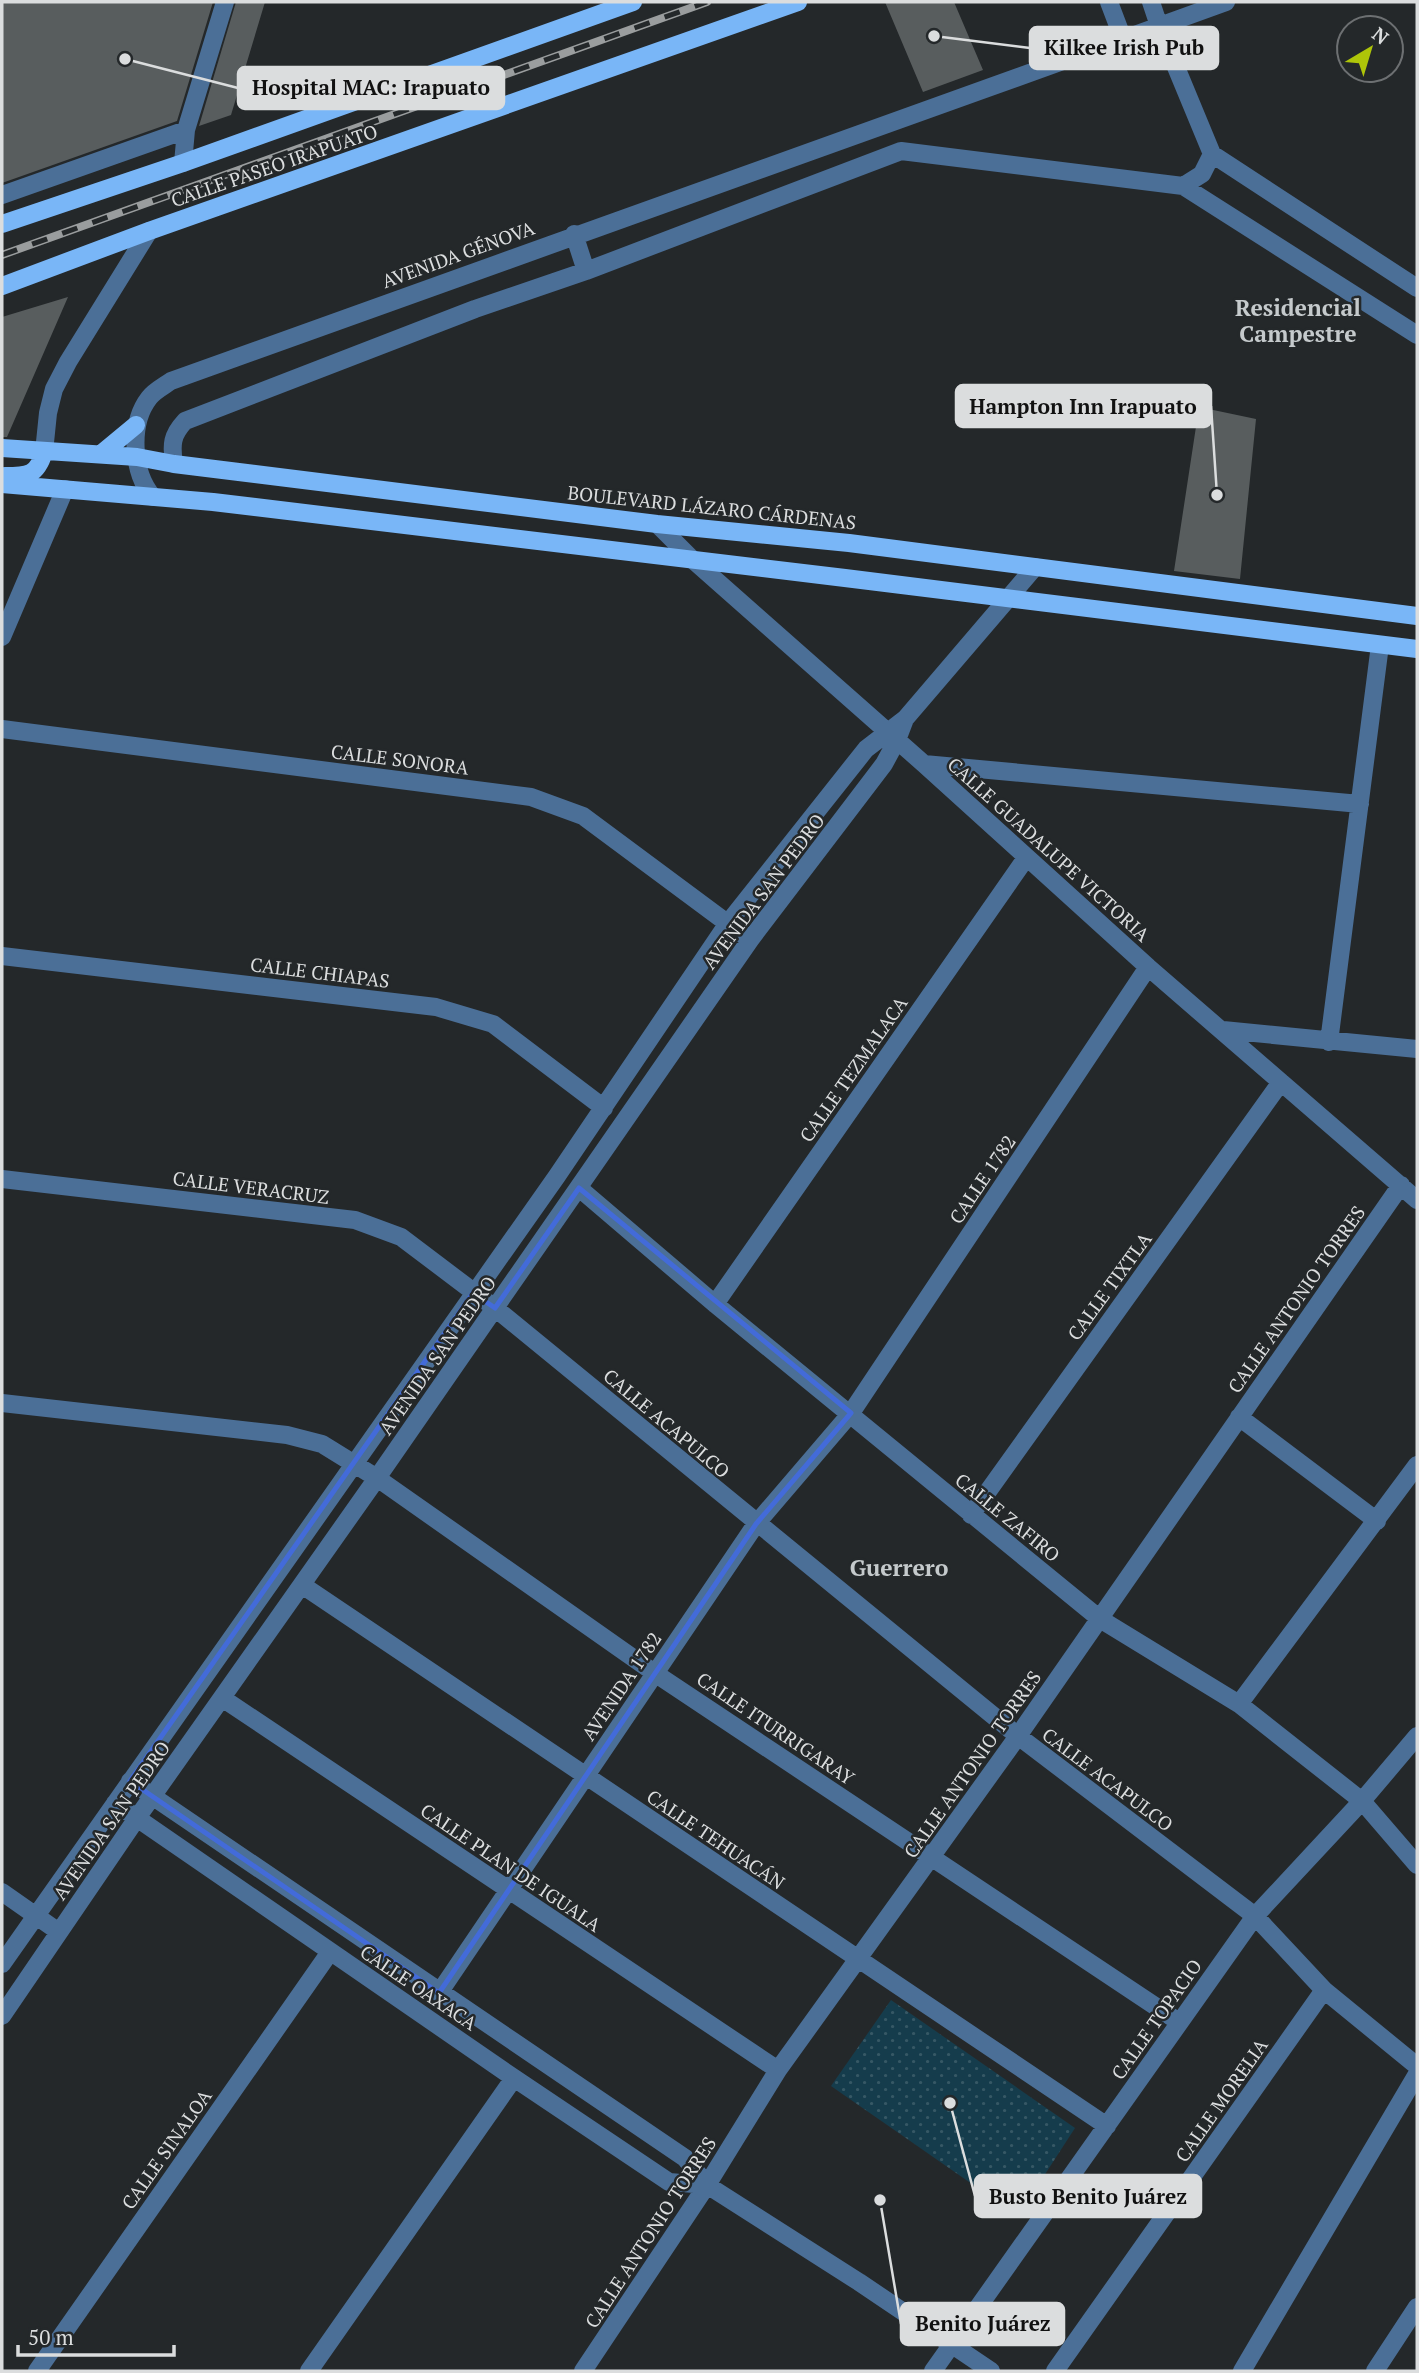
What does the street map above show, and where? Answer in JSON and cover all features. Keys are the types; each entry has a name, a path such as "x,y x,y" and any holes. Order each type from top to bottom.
{"main road":[{"name":"CALLE PASEO IRAPUATO","path":"2,224 183,163 633,2"},
{"name":"CALLE PASEO IRAPUATO","path":"2,286 149,231 798,2"},
{"path":"101,454 136,425"},
{"name":"BOULEVARD LÁZARO CÁRDENAS","path":"2,449 137,457 174,464 657,524 849,543 1417,616"},
{"path":"2,476 33,473 40,465 44,452"},
{"path":"2,484 153,497 1417,649"}],"street":[{"path":"1109,2 1123,39"},
{"path":"1151,2 1212,154 1417,288"},
{"name":"AVENIDA GÉNOVA","path":"153,497 143,486 139,472 136,425 150,395 171,381 1226,2"},
{"path":"183,163 187,130 224,6"},
{"path":"888,124 901,151"},
{"path":"2,195 187,130"},
{"path":"174,464 171,445 174,432 185,421 475,309 586,271 901,151 1183,186 1417,335"},
{"path":"1183,186 1202,174 1212,154"},
{"path":"44,452 48,413 54,389 149,231"},
{"path":"574,234 586,271"},
{"path":"2,638 65,489"},
{"name":"CALLE GUADALUPE VICTORIA","path":"657,524 692,560 925,764 1148,967 1417,1200"},
{"name":"AVENIDA SAN PEDRO","path":"2,2016 136,1818 377,1478 750,940 884,764 892,736 1035,567"},
{"path":"1329,1042 1380,645"},
{"name":"CALLE SONORA","path":"2,729 531,797 583,816 750,940"},
{"name":"AVENIDA SAN PEDRO","path":"2,1964 604,1108 727,923 866,749 892,736"},
{"path":"925,764 1360,804"},
{"name":"CALLE TEZMALACA","path":"715,1304 1026,858"},
{"name":"CALLE CHIAPAS","path":"2,956 436,1007 493,1024 604,1108"},
{"name":"CALLE 1782","path":"851,1413 1148,967"},
{"path":"1223,1030 1417,1049"},
{"name":"CALLE TIXTLA","path":"971,1515 1281,1082"},
{"name":"CALLE VERACRUZ","path":"2,1179 355,1220 401,1237 473,1293"},
{"name":"CALLE ANTONIO TORRES","path":"583,2371 707,2185 778,2070 1018,1736 1401,1185"},
{"name":"CALLE ZAFIRO","path":"579,1188 715,1304 1100,1619 1240,1704 1362,1801 1417,1865"},
{"name":"CALLE ACAPULCO","path":"473,1293 495,1308 1018,1736 1255,1916 1324,1990 1417,2066"},
{"name":"CALLE ITURRIGARAY","path":"2,1403 288,1435 322,1444 377,1478 656,1674 1179,2022"},
{"name":"AVENIDA 1782","path":"439,1993 756,1524 851,1413"},
{"path":"1240,1416 1377,1521"},
{"path":"1240,1704 1417,1465"},
{"name":"CALLE TEHUACÁN","path":"302,1585 1107,2126"},
{"name":"CALLE PLAN DE IGUALA","path":"222,1698 778,2070"},
{"name":"CALLE TOPACIO","path":"933,2371 1255,1916 1362,1801 1417,1736"},
{"name":"CALLE OAXACA","path":"130,1781 684,2158 707,2185 859,2282 991,2371"},
{"name":"CALLE OAXACA","path":"115,1803 669,2182 707,2185"},
{"path":"2,1892 59,1932"},
{"name":"CALLE SINALOA","path":"37,2371 330,1952"},
{"name":"CALLE MORELIA","path":"1055,2371 1324,1990"},
{"path":"485,2057 502,2034"},
{"path":"1242,2371 1417,2074"},
{"path":"309,2371 514,2078"},
{"path":"1375,2371 1417,2307"}],"highlighted area":[{"path":"579,1188 851,1413 756,1524 439,1993 130,1781 473,1293 495,1308"}],"shaded area":[{"path":"891,2000 1075,2128 1018,2216 831,2086"}],"building":[{"path":"2,2 213,2 177,121 2,183"},
{"path":"236,2 265,2 231,115 199,126"},
{"path":"885,2 954,2 983,70 923,92"},
{"path":"68,297 7,437 2,437 2,317"},
{"path":"1199,407 1256,419 1240,579 1174,571"}],"railway":[{"path":"2,255 707,2"}],"place":[{"name":"Kilkee Irish Pub","path":"934,36"},
{"name":"Hospital MAC: Irapuato","path":"125,59"},
{"name":"Hampton Inn Irapuato","path":"1217,495"},
{"name":"Busto Benito Juárez","path":"950,2103"},
{"name":"Benito Juárez","path":"880,2200"}],"district":[{"name":"Residencial Campestre","path":"1298,320"},
{"name":"Guerrero","path":"899,1567"}]}
